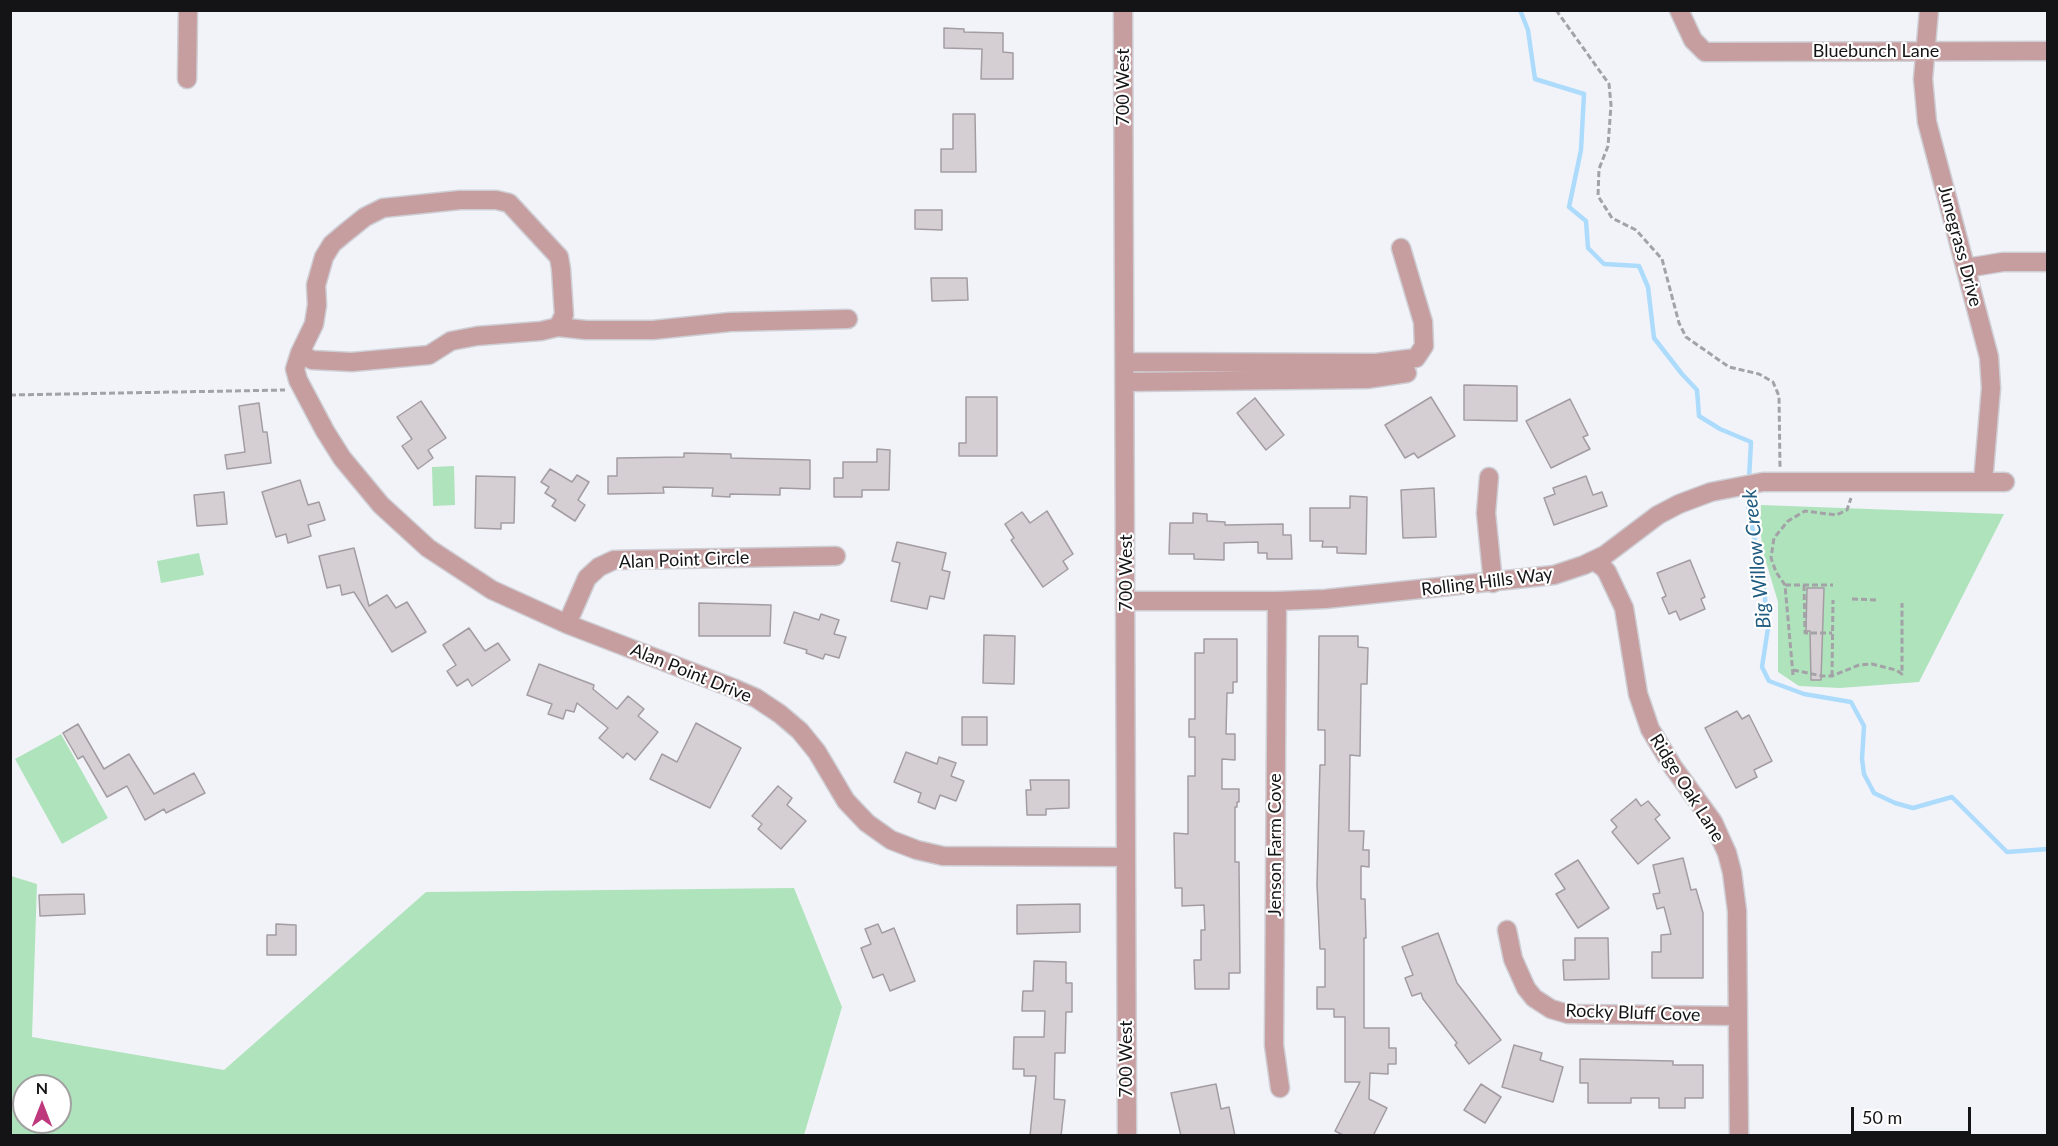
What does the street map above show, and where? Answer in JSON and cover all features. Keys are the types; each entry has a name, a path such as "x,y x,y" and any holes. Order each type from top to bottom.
{"street":[{"path":"187,79 188,10"},
{"name":"700 West","path":"1123,10 1126,382 1126,1136"},
{"name":"Bluebunch Lane","path":"1679,10 1693,40 1705,52 2048,51"},
{"name":"Junegrass Drive","path":"1929,10 1923,83 1927,122 1986,342 1990,372 1990,404 1983,482"},
{"path":"294,385 295,369 300,353 314,324 317,305 316,285 324,257 332,244 345,233 365,217 383,208 460,200 496,200 509,203 559,257 564,315 558,327"},
{"path":"1125,362 1376,363 1416,358 1424,346 1423,322 1401,248"},
{"path":"1966,268 2003,262 2048,262"},
{"path":"300,353 312,360 352,362 429,355 451,341 558,327 586,330 653,330 730,322 848,319"},
{"path":"1126,382 1367,379 1407,373"},
{"name":"Alan Point Drive","path":"294,385 342,458 381,505 437,555 481,584 511,600 756,698 800,731 817,752 846,801 867,823 891,840 917,850 943,856 1126,857"},
{"path":"1488,477 1486,513 1493,583"},
{"name":"Rolling Hills Way","path":"1126,601 1277,602 1361,596 1554,575 1594,561 1623,544 1658,515 1679,504 1711,492 1763,482 2005,482"},
{"name":"Alan Point Circle","path":"567,624 587,578 599,567 614,560 836,556"},
{"name":"Ridge Oak Lane","path":"1594,561 1607,572 1624,608 1638,694 1650,729 1673,767 1713,822 1727,853 1736,892 1739,1136"},
{"name":"Jenson Farm Cove","path":"1277,602 1274,1045 1280,1088"},
{"name":"Rocky Bluff Cove","path":"1507,930 1513,959 1526,988 1534,998 1551,1009 1568,1014 1738,1016"}],"path":[{"path":"1556,10 1609,84 1611,105 1608,146 1599,169 1598,196 1611,218 1636,230 1662,259 1679,323 1686,337 1729,367 1759,374 1773,382 1779,396 1780,469"},
{"path":"10,395 294,385"},
{"path":"1851,498 1847,510 1836,515 1805,511 1788,521 1774,538 1771,558 1776,572 1785,585 1793,673 1832,676 1858,665 1872,664 1896,670 1902,674 1902,603"},
{"path":"1785,585 1833,585"},
{"path":"1804,585 1804,633 1832,633"},
{"path":"1852,599 1877,600"},
{"path":"1832,676 1833,600"}],"green space":[{"path":"454,466 455,505 433,506 432,467"},
{"path":"1761,505 2004,514 1919,682 1840,688 1799,686 1778,672 1778,602 1763,552 1760,527"},
{"path":"199,553 204,575 161,583 157,561"},
{"path":"61,734 108,818 62,844 15,759"},
{"path":"11,876 37,884 32,1037 224,1070 426,892 794,888 842,1007 804,1135 11,1135"}],"building":[{"path":"944,28 964,29 964,32 1003,33 1003,52 1013,53 1013,79 981,79 982,49 944,48"},
{"path":"953,114 975,114 976,172 941,172 941,149 953,149"},
{"path":"915,210 942,210 942,230 915,229"},
{"path":"931,278 967,278 968,300 932,301"},
{"path":"1464,385 1517,386 1517,421 1464,420"},
{"path":"966,397 997,397 997,456 959,456 959,443 966,443"},
{"path":"1431,397 1455,436 1418,458 1414,453 1405,458 1385,425"},
{"path":"1255,398 1284,435 1266,450 1237,413"},
{"path":"1570,399 1588,435 1583,437 1590,449 1551,468 1526,421"},
{"path":"421,401 446,438 428,450 433,458 418,469 402,446 412,439 397,417"},
{"path":"259,403 263,432 267,432 271,463 227,469 225,455 245,452 239,406"},
{"path":"877,449 890,450 889,490 862,490 862,497 834,497 834,478 843,478 843,462 877,462"},
{"path":"684,453 731,454 731,458 810,460 810,489 780,488 780,495 730,494 730,497 712,496 713,488 663,487 664,493 608,494 608,476 617,476 617,458 684,457"},
{"path":"550,469 572,482 577,475 589,482 578,500 585,505 575,521 552,506 556,500 545,493 549,487 541,482"},
{"path":"476,476 515,477 514,523 501,523 501,529 475,528"},
{"path":"1586,476 1593,495 1602,492 1607,506 1554,525 1544,498 1555,494 1553,488"},
{"path":"300,480 308,505 319,502 325,520 308,525 311,536 288,543 286,534 276,537 262,492"},
{"path":"1434,488 1436,537 1403,538 1401,490"},
{"path":"224,492 227,524 197,526 194,495"},
{"path":"1350,496 1367,497 1366,554 1337,553 1337,547 1322,547 1323,541 1310,541 1310,508 1350,508"},
{"path":"1047,511 1073,554 1063,561 1068,569 1043,587 1011,540 1014,538 1005,524 1022,512 1030,523"},
{"path":"1193,513 1207,514 1207,521 1225,522 1225,525 1283,524 1283,535 1291,535 1292,559 1267,559 1267,553 1258,553 1258,542 1224,543 1224,560 1194,559 1194,554 1169,554 1170,523 1193,523"},
{"path":"897,542 946,553 942,570 950,572 944,599 930,596 927,609 891,601 900,563 892,561"},
{"path":"354,548 369,606 387,595 396,608 407,602 426,632 392,652 354,592 342,595 340,585 327,588 319,556"},
{"path":"1690,560 1705,597 1701,599 1705,609 1680,620 1676,611 1669,614 1662,598 1666,596 1657,573"},
{"path":"1807,588 1824,588 1821,680 1811,680 1810,631 1806,631"},
{"path":"699,603 771,605 770,636 699,636"},
{"path":"794,612 819,620 821,614 839,620 834,634 846,637 839,658 825,654 823,659 806,653 807,650 784,643"},
{"path":"469,628 485,651 498,643 510,660 472,686 468,679 457,686 447,671 456,665 443,645"},
{"path":"984,635 1015,636 1014,684 983,683"},
{"path":"1319,636 1358,636 1358,647 1368,648 1367,684 1361,684 1360,756 1350,755 1349,831 1364,831 1363,850 1369,850 1369,867 1361,866 1361,899 1365,899 1366,938 1364,938 1364,1028 1389,1028 1389,1048 1396,1048 1396,1064 1388,1064 1388,1074 1370,1073 1369,1099 1387,1108 1373,1136 1345,1136 1335,1131 1360,1082 1345,1082 1345,1017 1334,1017 1334,1009 1317,1009 1317,987 1325,987 1325,949 1320,949 1317,884 1320,765 1325,765 1325,730 1318,730"},
{"path":"1204,639 1237,639 1237,682 1233,682 1233,693 1227,693 1226,734 1235,734 1235,760 1222,759 1222,789 1239,789 1239,802 1235,807 1235,862 1239,862 1240,973 1229,973 1229,989 1195,989 1194,960 1201,960 1201,930 1205,930 1204,905 1182,906 1182,888 1175,888 1174,833 1188,834 1188,776 1195,776 1195,737 1189,737 1189,719 1195,719 1195,653 1204,653"},
{"path":"539,664 594,685 593,689 617,709 628,696 644,709 638,716 658,732 635,760 627,753 623,758 599,738 608,728 577,703 574,712 566,710 563,719 548,714 552,704 527,695"},
{"path":"1737,711 1742,719 1749,715 1772,761 1754,770 1757,777 1736,788 1705,728"},
{"path":"962,717 987,717 987,745 962,745"},
{"path":"696,723 741,748 710,808 650,779 662,754 677,762"},
{"path":"78,724 104,769 129,754 154,794 194,773 205,793 166,813 164,809 145,820 127,786 107,797 83,756 78,759 63,733"},
{"path":"906,752 937,764 939,757 956,763 951,776 964,781 956,801 940,795 935,809 918,802 921,793 894,782"},
{"path":"1030,780 1069,780 1069,808 1046,809 1046,815 1027,815 1026,790 1031,790"},
{"path":"778,786 792,798 787,805 806,821 781,849 758,829 762,824 752,816"},
{"path":"1636,799 1641,806 1648,801 1660,815 1655,819 1670,838 1638,864 1612,832 1617,827 1611,820"},
{"path":"1683,858 1691,890 1696,889 1703,913 1703,978 1652,978 1652,952 1661,952 1661,935 1671,934 1664,907 1657,909 1653,894 1660,893 1653,865"},
{"path":"1578,860 1609,908 1578,928 1556,894 1565,889 1555,874"},
{"path":"84,894 85,914 40,916 39,895"},
{"path":"1080,904 1080,932 1017,934 1017,905"},
{"path":"276,924 296,925 296,955 267,955 267,935 276,935"},
{"path":"878,924 882,933 894,928 915,981 890,991 883,974 873,978 861,948 871,944 865,929"},
{"path":"1438,933 1457,983 1501,1040 1469,1064 1455,1045 1457,1043 1423,999 1421,993 1412,996 1405,978 1413,975 1402,947"},
{"path":"1575,938 1608,938 1609,979 1564,980 1563,960 1575,960"},
{"path":"1034,961 1066,962 1066,983 1072,983 1072,1012 1066,1012 1065,1053 1055,1053 1054,1099 1065,1100 1061,1136 1030,1136 1036,1076 1024,1076 1024,1069 1013,1069 1014,1037 1044,1037 1045,1011 1022,1011 1023,991 1033,991"},
{"path":"1514,1045 1542,1053 1540,1060 1563,1067 1553,1102 1502,1087"},
{"path":"1580,1059 1673,1061 1673,1065 1703,1065 1703,1098 1685,1098 1685,1108 1659,1108 1659,1098 1631,1098 1631,1103 1588,1103 1588,1083 1580,1083"},
{"path":"1216,1084 1221,1109 1229,1107 1235,1136 1181,1136 1171,1093"},
{"path":"1481,1084 1501,1097 1485,1123 1464,1110"}],"waterway":[{"name":"Big Willow Creek","path":"1520,10 1528,30 1535,79 1584,94 1581,150 1569,207 1586,221 1588,248 1604,264 1639,266 1648,287 1654,338 1697,390 1699,416 1720,429 1751,442 1749,479"},
{"name":"Big Willow Creek","path":"1749,488 1748,505 1764,589 1768,628 1762,667 1769,681 1804,694 1851,702 1864,726 1862,759 1864,774 1874,793 1913,808 1952,797 2007,852 2048,849"}]}
